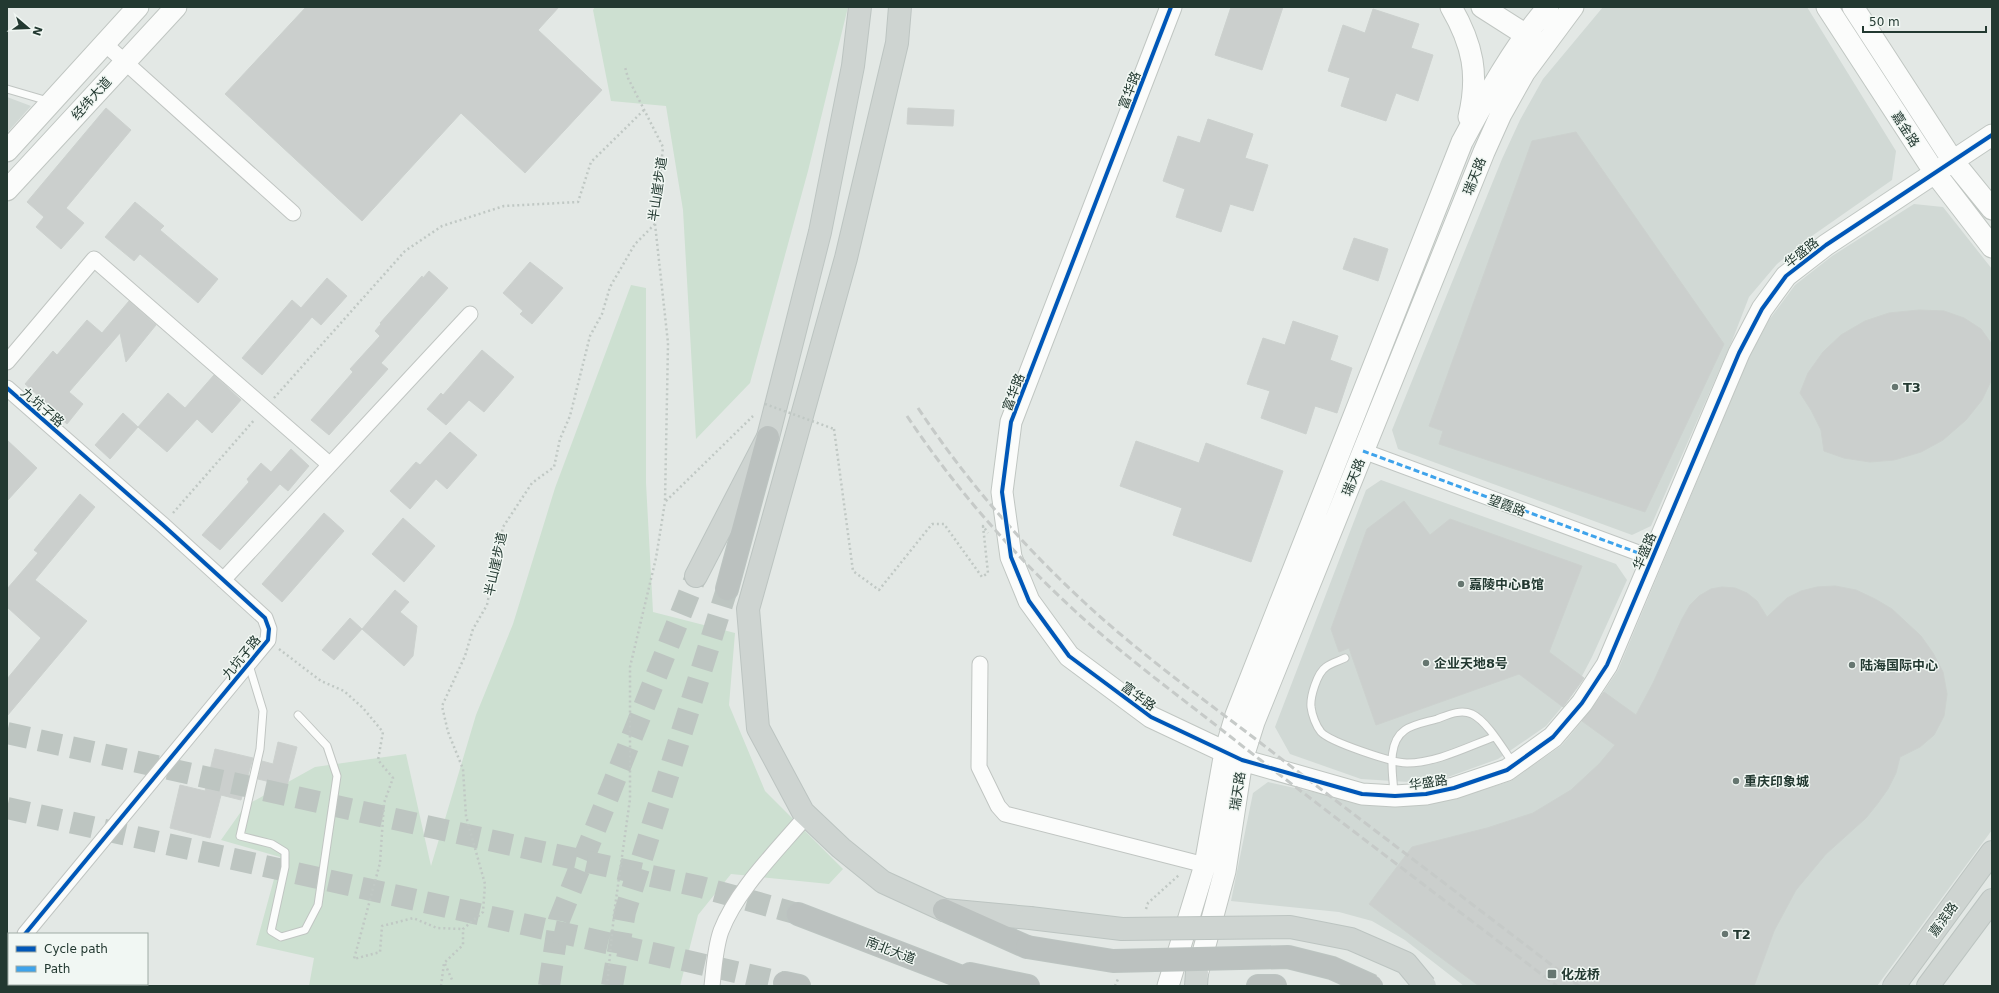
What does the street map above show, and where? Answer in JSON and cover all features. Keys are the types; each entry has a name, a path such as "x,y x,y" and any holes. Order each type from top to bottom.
{"highway":[{"path":"727,589 768,437"},
{"path":"944,910 1027,946 1113,961 1288,956 1332,968 1372,986"},
{"name":"南北大道","path":"798,914 985,986"},
{"path":"932,966 1028,986"},
{"path":"1258,986 1275,986"}],"main road":[{"name":"经纬大道","path":"7,151 138,7"},
{"name":"经纬大道","path":"7,190 123,62 176,7"},
{"path":"696,576 768,437 820,232 853,66 860,7"},
{"path":"900,7 897,43 846,258 748,609 758,728 803,812 841,848 883,882 944,910 1122,929 1290,927 1351,938 1406,963 1425,986"},
{"name":"富华路","path":"1171,7 1012,422 1002,492 1011,557 1029,601 1069,656 1151,718 1233,756"},
{"path":"1451,7 1469,44 1474,62 1474,91 1462,142"},
{"path":"1482,7 1543,45"},
{"name":"瑞天路","path":"1196,981 1224,871 1236,715 1462,142 1503,68 1525,34 1548,7"},
{"name":"瑞天路","path":"1171,977 1205,865 1233,756 1254,722 1484,152 1501,114 1524,73 1543,45 1573,7"},
{"name":"嘉金路","path":"1827,7 1935,173 1992,247"},
{"name":"嘉金路","path":"1853,7 1953,161 1992,209"},
{"name":"华盛路","path":"1233,756 1362,794 1395,796 1426,794 1454,788 1507,770 1554,737 1582,703 1607,665 1739,353 1762,309 1786,276 1826,245 1992,135"},
{"name":"嘉滨路","path":"1894,986 1992,852"},
{"path":"1928,986 1992,900"}],"street":[{"path":"105,44 123,62 293,213"},
{"path":"7,362 94,258 329,464"},
{"path":"223,580 329,464 470,314"},
{"name":"九坑子路","path":"7,388 163,525 264,618 270,629 268,640 26,933"},
{"name":"望霞路","path":"1363,451 1652,558"},
{"path":"980,664 979,767 998,806 1005,814 1205,865"},
{"path":"712,986 720,934 727,917 750,883 807,815"}],"lane":[{"path":"7,89 52,102"},
{"path":"1345,658 1325,668 1321,673 1311,706 1316,724 1321,732 1330,739 1405,763 1430,760 1494,737"},
{"path":"248,664 263,711 260,748 240,836 272,844 285,852 285,867 271,931 281,937 305,930 318,905 337,776 326,746 298,715"},
{"path":"1395,796 1392,760 1398,738 1405,730 1453,713 1463,712 1472,714 1482,720 1514,765"}],"path":[{"path":"163,525 405,251 442,226 504,206 578,202 591,162 645,109"},
{"path":"607,986 614,914 630,799 630,667 656,558 665,502 668,343 655,224"},
{"path":"760,409 765,404 834,429 853,571 878,590 932,524 944,524 982,577 988,573 983,526 1002,550 1011,557"},
{"path":"665,502 754,414"},
{"path":"268,640 321,680 344,691 363,708 383,732 378,760 393,778 384,803 380,863 354,959 380,952 382,926 413,918 437,928 463,929 463,945 444,963 441,986"},
{"path":"444,963 453,982"}],"shaded area":[{"path":"1603,7 1807,7 1896,151 1892,180 1809,238 1777,264 1749,297 1732,341 1651,526 1632,535 1398,449 1392,430 1502,159 1520,120 1543,79"},
{"path":"7,97 31,106 7,133"},
{"name":"陆海国际中心","path":"1914,204 1943,207 1992,269 1992,830 1877,986 1464,986 1405,940 1372,921 1339,912 1231,901 1253,793 1268,782 1358,802 1410,806 1457,798 1511,781 1562,745 1592,709 1618,670 1749,357 1769,320 1795,285 1832,256"},
{"name":"嘉陵中心B馆","path":"1381,480 1616,564 1627,580 1592,657 1572,695 1546,726 1498,759 1448,777 1409,782 1361,779 1290,754 1275,727 1366,490"}],"green space":[{"path":"595,7 848,7 808,171 750,383 696,439 683,210 666,106 611,101 593,10"},
{"path":"631,285 646,288 646,483 653,612 735,633 729,705 765,791 843,869 829,884 731,874 698,915 680,986 309,986 314,958 256,945 280,857 221,840 245,806 315,767 406,754 431,866 476,715 513,624 555,488"}],"building":[{"path":"306,7 559,7 538,30 602,90 525,173 461,113 362,221 225,94"},
{"path":"1231,7 1283,7 1262,70 1215,55"},
{"path":"1373,9 1419,24 1411,48 1433,55 1418,101 1396,93 1386,121 1341,106 1350,78 1328,71 1343,25 1365,33"},
{"path":"106,108 131,130 66,208 84,223 61,249 36,227 44,217 27,202"},
{"path":"908,108 954,110 953,126 907,124"},
{"path":"1208,119 1253,134 1245,158 1268,165 1253,211 1230,204 1221,232 1176,217 1185,189 1163,181 1178,136 1200,143"},
{"path":"1576,132 1724,344 1645,512 1439,444 1443,431 1429,426 1532,141"},
{"path":"135,202 164,226 160,230 218,279 198,303 140,254 134,261 105,237"},
{"path":"1354,238 1388,249 1378,281 1343,269"},
{"path":"530,262 563,288 532,324 520,314 523,311 503,293"},
{"path":"429,271 448,288 381,363 388,369 329,435 311,420 353,372 350,369 380,336 375,331 381,324 380,323 422,276 423,278"},
{"path":"327,278 347,296 321,325 312,317 262,375 242,358 292,300 301,308"},
{"path":"129,301 156,325 126,362 120,333 69,392 83,404 67,424 38,399 40,397 25,384 53,351 57,355 87,320 102,333"},
{"name":"T3","path":"1919,310 1944,311 1964,318 1981,329 1991,343 1991,381 1982,400 1966,420 1943,440 1921,452 1894,460 1870,462 1844,458 1824,451 1821,430 1800,393 1808,373 1823,352 1841,335 1865,321 1889,313"},
{"path":"1293,321 1338,336 1330,360 1352,368 1337,413 1315,406 1306,434 1261,418 1270,391 1247,384 1263,338 1285,345"},
{"path":"482,350 514,377 484,412 469,400 446,425 427,409 441,393 443,395"},
{"path":"214,375 241,400 212,433 197,419 167,452 138,427 168,393 185,408"},
{"path":"123,413 138,427 110,459 95,445"},
{"path":"450,432 477,455 447,489 436,479 410,509 390,491 416,462 420,465"},
{"path":"7,440 37,468 7,501"},
{"path":"1136,441 1199,463 1206,443 1283,471 1251,562 1173,535 1182,508 1120,486"},
{"path":"291,449 309,466 288,491 280,484 220,550 202,535 249,482 247,479 261,463 271,472"},
{"path":"80,494 95,507 35,580 87,621 7,716 7,679 41,638 7,607 7,589 38,553 34,550"},
{"name":"嘉陵中心B馆","path":"1404,501 1430,535 1450,519 1582,566 1549,652 1584,678 1563,707 1519,674 1376,725 1349,648 1339,652 1331,629 1367,529"},
{"path":"324,513 344,531 282,602 262,584"},
{"path":"403,518 435,546 404,582 372,554"},
{"name":"重庆印象城","path":"1835,586 1856,590 1875,599 1892,609 1921,636 1933,653 1943,672 1947,694 1944,716 1934,735 1920,747 1900,757 1896,773 1888,789 1878,803 1866,818 1826,854 1796,890 1774,931 1754,986 1479,986 1369,904 1412,847 1487,828 1533,813 1571,790 1599,764 1615,745 1582,721 1604,692 1636,715 1653,683 1682,619 1690,605 1699,596 1711,589 1722,587 1735,588 1747,593 1757,601 1767,617 1787,598 1801,591 1817,587"},
{"path":"395,590 409,602 400,612 417,626 413,656 404,666 362,629"},
{"path":"350,618 362,629 334,660 322,650"},
{"path":"278,742 297,747 287,786 258,779 262,761 273,764"},
{"path":"215,749 253,758 241,800 221,795 210,838 170,828 180,785 205,791"}],"tunnel":[{"path":"549,986 559,920 696,576"},
{"path":"612,986 625,912 727,589"},
{"path":"7,733 701,887 798,914"},
{"path":"7,808 785,983"}],"railway":[{"path":"918,408 955,461 1017,534 1061,581 1106,622 1172,675 1579,986"},
{"path":"907,416 944,469 1006,542 1051,589 1095,629 1241,745 1557,986"}],"marked path":[{"path":"1363,451 1652,558"}],"cycle path":[{"path":"1171,7 1011,422 1002,492 1011,557 1029,601 1069,656 1151,717 1242,760 1362,794 1395,796 1426,794 1454,788 1507,770 1553,737 1582,703 1607,665 1739,353 1762,309 1786,276 1826,245 1992,135"},
{"path":"7,388 163,525 265,618 269,629 268,640 26,933"}],"place":[{"name":"T3","path":"1895,387"},
{"name":"嘉陵中心B馆","path":"1461,584"},
{"name":"企业天地8号","path":"1426,663"},
{"name":"陆海国际中心","path":"1852,665"},
{"name":"重庆印象城","path":"1736,781"},
{"name":"T2","path":"1725,934"},
{"name":"化龙桥","path":"1552,974"}]}
